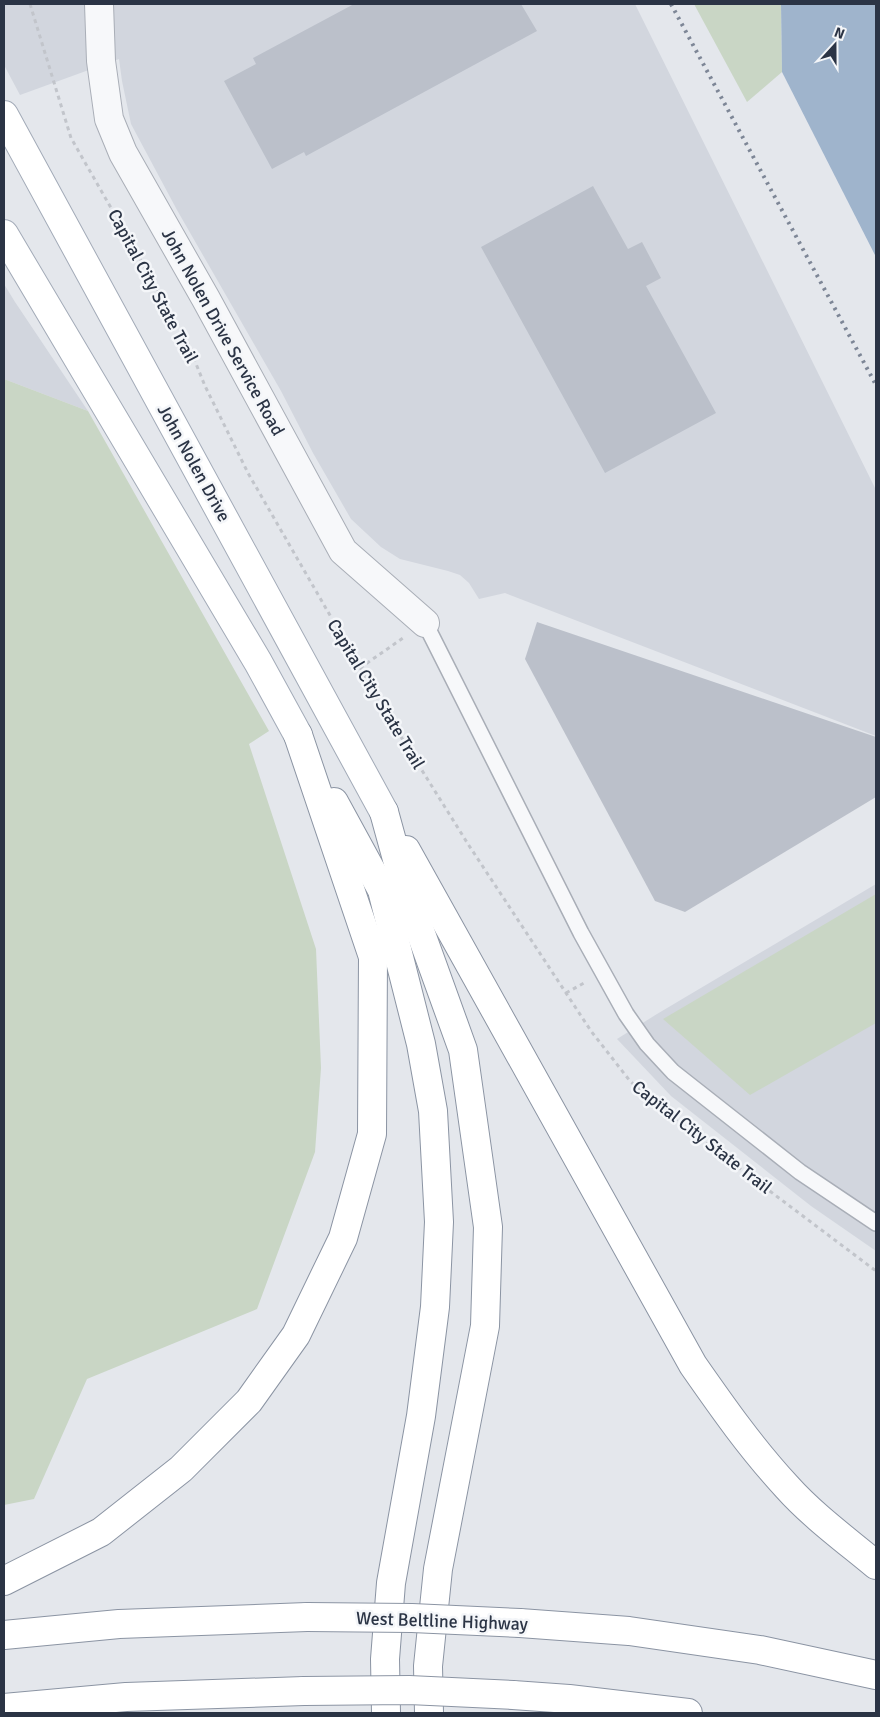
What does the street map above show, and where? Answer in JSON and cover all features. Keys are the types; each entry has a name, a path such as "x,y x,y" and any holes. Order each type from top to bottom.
{"main road":[{"name":"John Nolen Drive","path":"4,114 384,812"},
{"path":"4,234 258,662 382,890 421,1044 433,1111 439,1222 435,1307 421,1416 390,1583 385,1659 386,1713"},
{"path":"4,1581 101,1532 181,1469 249,1401 296,1335 343,1238 372,1134 373,957 298,735"},
{"path":"384,812 693,1365 741,1434 788,1488 838,1534 876,1565"},
{"path":"384,812 406,892 463,1050 488,1227 485,1326 438,1569 428,1666 429,1713"},
{"name":"West Beltline Highway","path":"4,1635 119,1624 306,1617 412,1618 629,1631 760,1650 876,1675"},
{"path":"4,1708 126,1697 304,1691 409,1690 513,1694 681,1712"}],"street":[{"name":"John Nolen Drive Service Road","path":"99,4 100,61 108,119 123,153 206,300 343,551 424,623"}],"lane":[{"path":"424,623 581,934 626,1014 647,1044 673,1072 800,1172 876,1224"}],"path":[{"name":"Capital City State Trail","path":"30,4 71,138 186,339 205,386 248,473 317,596 388,716 468,844 591,1031 630,1081 670,1116 876,1271"},
{"path":"360,668 424,623"}],"shaded area":[{"path":"4,4 635,4 876,490 876,736 505,593 479,599 469,583 460,575 400,559 381,547 351,519 313,453 281,391 177,210 131,124 119,59 20,95 4,65"},
{"path":"4,284 15,302 88,411 4,379"},
{"path":"876,884 876,1251 811,1206 671,1096 617,1039"}],"green space":[{"path":"694,4 781,4 782,72 747,102"},
{"path":"4,379 88,411 269,731 249,744 316,949 321,1068 315,1152 257,1309 87,1379 34,1499 4,1505"},
{"path":"876,894 876,1023 750,1095 663,1019"}],"water":[{"path":"781,4 876,4 876,257 782,72"}],"building":[{"path":"354,4 521,4 537,31 306,156 304,152 272,169 224,81 256,64 253,58"},
{"path":"593,186 628,249 642,242 661,278 646,286 716,413 605,473 481,247"},
{"path":"537,622 876,737 876,797 685,912 655,901 525,659"}],"railway":[{"path":"671,4 876,385"}]}
